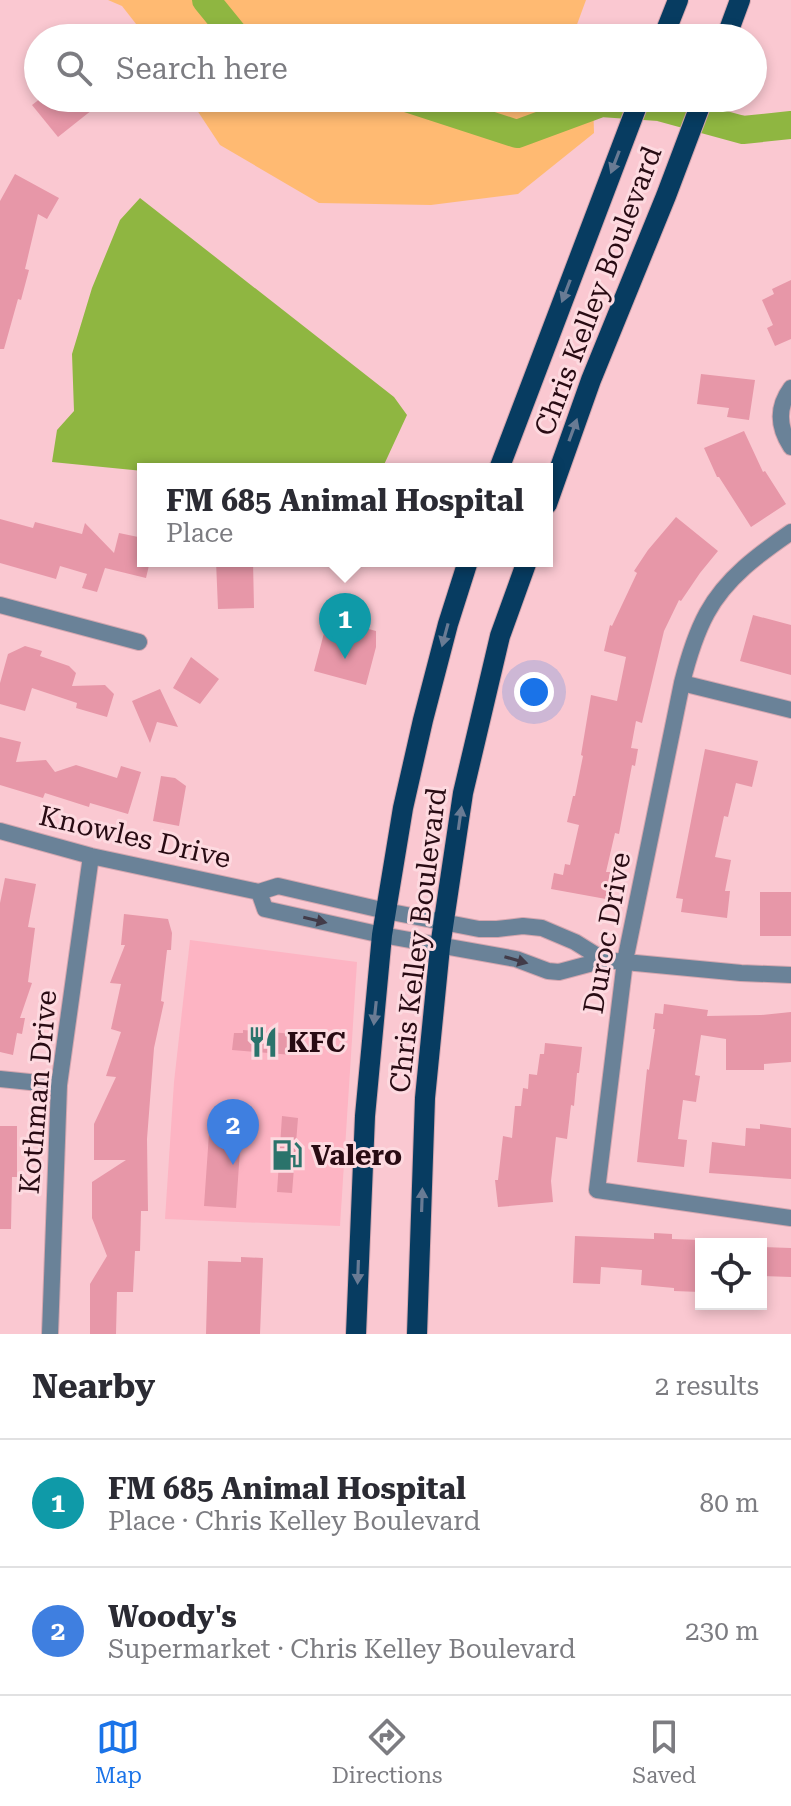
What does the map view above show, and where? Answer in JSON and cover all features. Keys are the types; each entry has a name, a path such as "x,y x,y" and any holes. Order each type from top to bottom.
{"main road":[{"path":"669,24 678,0"},
{"path":"731,24 740,0"},
{"name":"Chris Kelley Boulevard","path":"501,463 635,112"},
{"name":"Chris Kelley Boulevard","path":"553,487 591,380 698,112"},
{"name":"Chris Kelley Boulevard","path":"356,1334 365,1116 382,935 403,808 423,720 466,567"},
{"name":"Chris Kelley Boulevard","path":"417,1334 425,1098 440,947 463,793 500,636 525,567"}],"street":[{"path":"791,388 779,410 784,436 791,447"},
{"name":"Duroc Drive","path":"791,532 728,583 707,611 692,646 625,961 597,1190 791,1218"},
{"path":"0,605 139,642"},
{"path":"682,683 791,710"},
{"name":"Knowles Drive","path":"0,831 91,856 259,892 278,886 479,929 542,928 575,942 604,960"},
{"name":"Kothman Drive","path":"50,1334 59,1085 91,856"},
{"name":"Knowles Drive","path":"259,892 265,909 440,947 516,959 548,971 559,972 604,960 791,975"},
{"path":"0,1079 59,1085"}],"shaded area":[{"path":"108,0 586,0 577,24 136,24 122,6"},
{"path":"198,112 593,112 594,133 518,194 431,205 319,203 220,145"},
{"path":"140,198 394,397 407,415 385,463 137,463 137,470 52,462 57,430 74,411 72,354 92,288 120,220"},
{"path":"190,940 357,962 340,1226 165,1219 174,1082"}],"building":[{"path":"38,112 89,112 58,137"},
{"path":"15,174 59,198 47,219 38,214 21,300 18,299 4,349 0,349 0,201"},
{"path":"791,280 791,339 775,346 767,328 773,325 762,300 774,294 772,289"},
{"path":"701,374 755,380 749,420 727,417 729,408 697,404"},
{"path":"744,431 763,472 786,504 751,527 717,477 704,448"},
{"path":"676,517 718,551 679,600 664,631 642,723 636,721 631,748 638,749 619,834 615,833 606,872 610,872 606,899 551,889 554,873 563,875 565,864 570,865 579,825 567,822 583,756 591,695 617,701 626,657 604,651 610,625 637,573 634,571"},
{"path":"0,519 33,528 35,522 82,534 85,523 114,553 119,533 137,537 137,567 149,567 146,578 105,568 97,592 82,588 87,574 60,566 56,579 0,563"},
{"path":"216,567 253,567 254,608 218,609"},
{"path":"753,615 791,625 791,675 740,661"},
{"path":"328,618 376,631 376,647 366,685 314,671"},
{"path":"25,646 42,651 40,656 69,666 76,673 72,686 105,685 114,694 107,717 76,708 77,703 32,688 25,711 0,704 0,683 8,654"},
{"path":"191,657 219,679 200,704 173,688"},
{"path":"160,689 178,727 157,722 150,743 132,701"},
{"path":"0,737 21,742 16,762 46,760 55,772 76,765 117,778 121,766 141,772 128,814 90,803 89,807 45,793 43,798 0,785"},
{"path":"705,749 758,761 752,787 736,783 728,817 724,816 715,857 731,860 725,891 730,891 727,918 681,912 683,899 676,898"},
{"path":"161,776 175,778 186,786 179,826 153,821"},
{"path":"5,878 36,884 28,927 35,928 28,982 32,983 20,1018 25,1018 22,1034 17,1033 13,1055 0,1052 0,903"},
{"path":"760,892 791,892 791,936 760,936"},
{"path":"124,914 168,919 172,933 171,950 167,950 161,1001 164,1002 154,1048 147,1139 148,1211 141,1211 140,1251 135,1251 133,1292 117,1292 116,1334 90,1334 90,1284 107,1256 92,1218 92,1182 126,1160 94,1160 94,1124 116,1077 106,1076 121,1032 111,1029 121,984 110,983 125,945 121,945"},
{"path":"664,1004 708,1010 707,1016 791,1012 791,1062 764,1064 764,1070 726,1070 726,1039 701,1035 695,1075 700,1076 696,1102 683,1100 678,1139 687,1140 684,1167 637,1162 655,1013 663,1014"},
{"name":"KFC","path":"243,1030 294,1034 292,1055 232,1050 234,1033 243,1033"},
{"path":"545,1043 582,1047 567,1139 556,1137 551,1181 553,1202 498,1207 495,1180 498,1180 503,1136 512,1138 515,1106 521,1106 523,1088 528,1089 529,1074 537,1075"},
{"name":"Valero","path":"282,1116 298,1118 292,1193 277,1192"},
{"path":"210,1119 242,1121 236,1208 204,1206"},
{"path":"760,1124 791,1128 791,1179 709,1173 712,1142 745,1146 746,1128 760,1129"},
{"path":"0,1126 17,1126 17,1177 12,1177 11,1229 0,1229"},
{"path":"654,1233 672,1234 672,1239 695,1240 695,1292 641,1285 642,1270 601,1267 600,1284 573,1283 575,1236 654,1239"},
{"path":"767,1247 791,1248 791,1277 767,1276"},
{"path":"241,1257 263,1258 260,1334 206,1334 208,1261 241,1262"}],"waterway":[{"path":"206,0 226,24"},
{"path":"449,112 517,134 577,112"},
{"path":"677,112 743,130 791,125"}],"place":[{"name":"FM 685 Animal Hospital","path":"345,659"},
{"name":"KFC","path":"263,1042"},
{"name":"Valero","path":"287,1155"},
{"name":"Woody's","path":"233,1165"}]}
